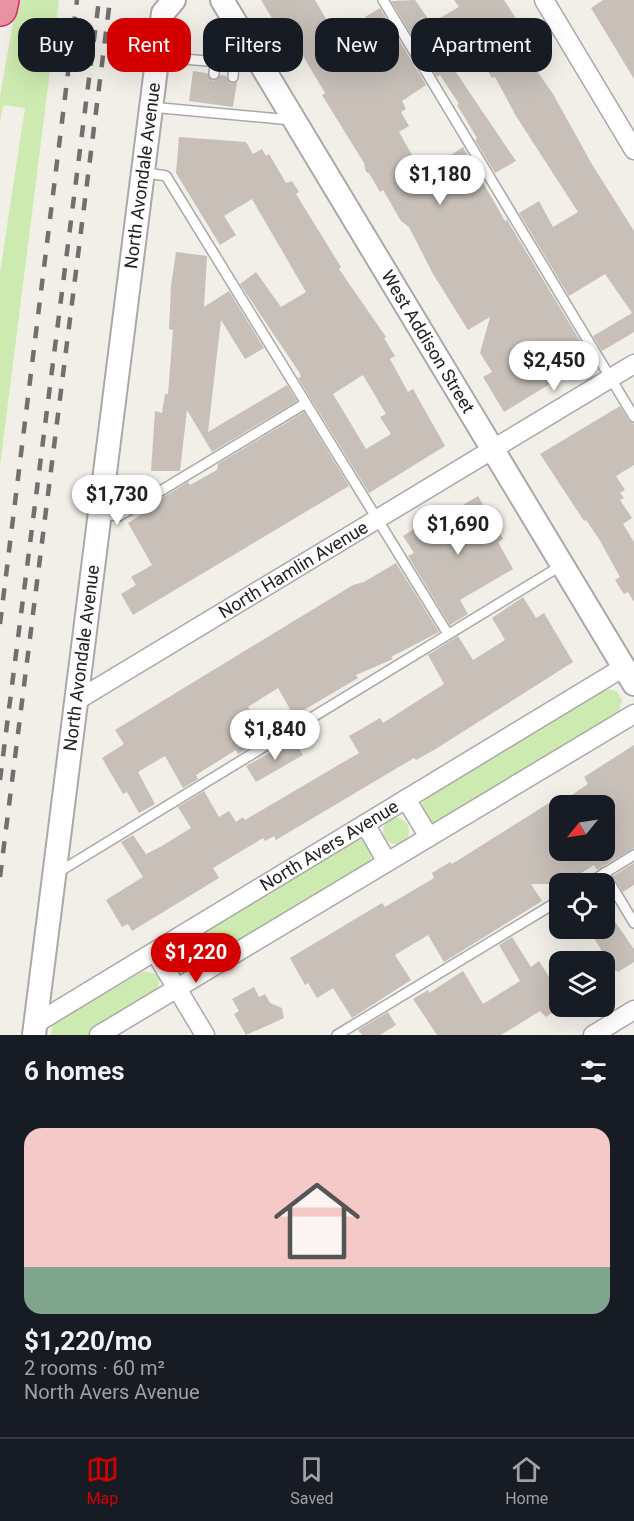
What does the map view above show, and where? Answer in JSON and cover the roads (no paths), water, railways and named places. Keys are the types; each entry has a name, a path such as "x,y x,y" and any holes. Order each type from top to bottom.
{"highway":[{"path":"0,9 2,0"}],"street":[{"name":"North Avondale Avenue","path":"162,18 163,13 174,0"},
{"name":"West Addison Street","path":"222,0 233,18"},
{"path":"544,0 634,150"},
{"name":"North Avondale Avenue","path":"34,1030 155,72"},
{"name":"West Addison Street","path":"265,72 629,676"},
{"name":"North Hamlin Avenue","path":"76,701 634,364"},
{"name":"North Avers Avenue","path":"34,1030 155,952 406,799 629,676"},
{"path":"99,1035 634,714"},
{"path":"406,799 429,837"},
{"path":"364,825 387,862"},
{"path":"155,952 205,1035"},
{"path":"593,1035 634,1010"}],"lane":[{"path":"383,0 634,417"},
{"path":"191,59 203,60"},
{"path":"196,71 198,60"},
{"path":"232,76 233,72"},
{"path":"150,107 191,106 295,121"},
{"path":"142,172 165,176 448,634"},
{"path":"98,514 119,516 306,403"},
{"path":"55,874 562,565"},
{"path":"604,873 634,855"},
{"path":"615,891 634,923"},
{"path":"337,1035 549,907"}],"railway":[{"path":"0,624 77,0"},
{"path":"0,780 99,0"},
{"path":"0,877 110,0"}]}
